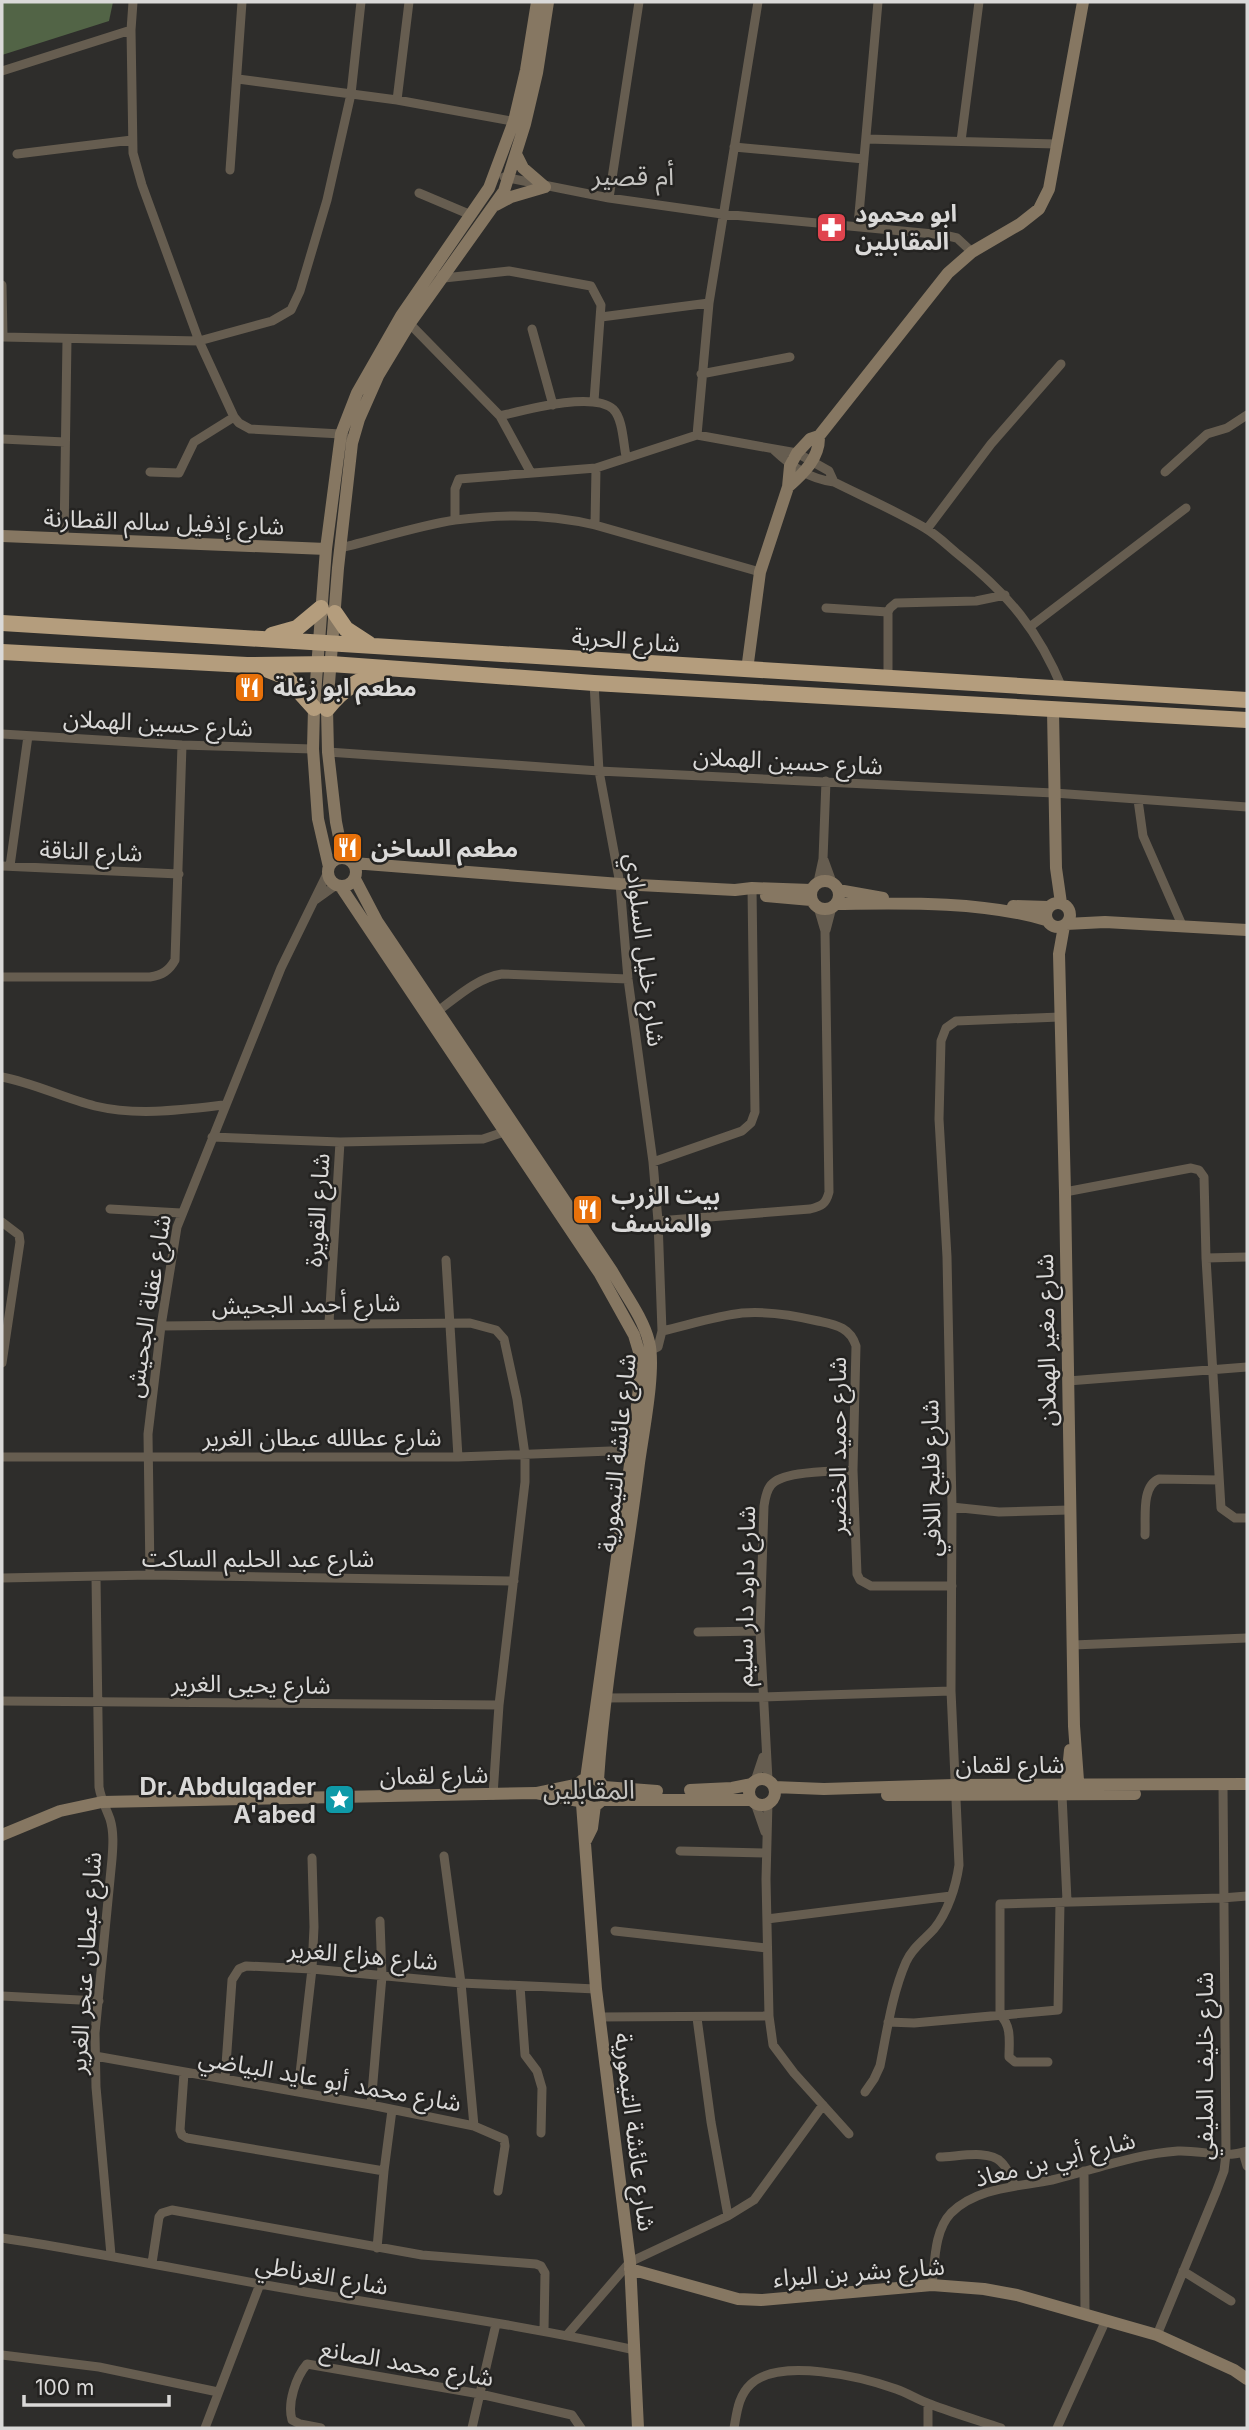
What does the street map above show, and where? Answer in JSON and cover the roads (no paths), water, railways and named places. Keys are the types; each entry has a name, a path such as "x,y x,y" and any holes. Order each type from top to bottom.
{"highway":[{"path":"260,638 297,628 328,611 346,629 374,647"},
{"name":"شارع الحرية","path":"2,623 1247,700"},
{"name":"شارع الحرية","path":"2,652 247,665 324,664 594,683 1247,720"},
{"path":"247,665 272,670 286,677 321,709 353,683 399,669"}],"street":[{"path":"133,2 132,140 142,184 199,341 234,417 250,429 346,438"},
{"path":"230,170 242,2"},
{"path":"2,285 2,337 199,341 282,317 295,304 327,200 351,94 361,2"},
{"path":"397,100 409,2"},
{"path":"406,320 444,278 495,205 509,179 517,156 526,70 537,2"},
{"path":"353,869 347,886 332,882 318,819 313,749 321,709 326,643 326,549 346,438 357,393 406,320 432,270 489,188 520,122 537,73 548,2"},
{"path":"609,198 639,2"},
{"path":"697,435 709,303 758,2"},
{"path":"858,225 878,2"},
{"path":"961,141 979,2"},
{"path":"747,670 760,572 788,487 790,466 797,453 810,439 819,436 948,273 972,252 1020,225 1040,209 1049,188 1083,2"},
{"path":"2,71 131,30"},
{"path":"238,79 397,100 520,122"},
{"path":"866,139 1057,144"},
{"path":"17,153 132,140"},
{"path":"734,147 864,159"},
{"path":"517,156 523,168 545,187"},
{"path":"495,175 609,198 722,214 858,225 950,236 972,252"},
{"path":"495,205 511,197 545,187"},
{"path":"419,193 471,215"},
{"path":"432,270 444,278 509,271 586,284 601,305 594,401"},
{"path":"601,317 709,303"},
{"path":"406,320 500,416 531,473"},
{"path":"532,329 553,405"},
{"path":"64,539 67,339"},
{"path":"701,374 790,357"},
{"path":"927,529 991,444 1060,364"},
{"path":"500,416 553,405 594,401 614,410 619,418 626,456"},
{"path":"1165,472 1207,434 1227,428 1247,415"},
{"path":"150,472 179,473 194,442 234,417"},
{"path":"455,520 455,489 459,480 596,468 697,435 797,453 829,471 834,482"},
{"path":"788,487 804,474 819,446 819,436"},
{"path":"328,611 340,548 346,438"},
{"path":"2,439 65,442"},
{"path":"774,450 790,466 804,474 822,481 834,482 927,529 1005,595 1031,626 1051,660 1063,690"},
{"path":"595,525 596,468"},
{"path":"1031,626 1186,508"},
{"path":"340,548 455,520 542,516 595,525 760,572"},
{"name":"شارع إذفيل سالم القطارنة","path":"2,536 326,549"},
{"path":"888,679 888,612 892,605 976,601 1005,595"},
{"path":"826,608 888,612"},
{"name":"شارع خليل السلوادي","path":"594,683 599,771 620,884 628,979 653,1162 662,1331"},
{"name":"شارع عائشة التيمورية","path":"321,709 340,842 377,921 612,1271 642,1324 645,1353 641,1370 637,1450 601,1698 591,1793 582,1826 586,1840 599,2017 630,2266 638,2428"},
{"name":"شارع مغير الهملان","path":"1053,710 1073,1645 1074,1726 1070,1791"},
{"name":"شارع حسين الهملان","path":"2,734 182,745 313,749"},
{"path":"6,866 28,736"},
{"path":"2,977 150,977 166,972 175,960 182,745"},
{"name":"شارع حسين الهملان","path":"328,752 599,771 1054,793 1247,807"},
{"path":"658,1221 810,1209 822,1206 827,1200 825,931 815,895 823,859 826,781"},
{"path":"1138,800 1143,836 1182,925"},
{"path":"329,869 337,859 353,869 412,869 815,895 834,905 882,903 1057,915"},
{"path":"823,859 835,886 834,905 825,931"},
{"name":"شارع الناقة","path":"6,866 179,874"},
{"name":"شارع عقلة الجحيش","path":"150,1575 148,1434 173,1244 181,1213 224,1105 281,968 329,869"},
{"path":"815,895 822,881 905,900 1105,922 1247,930"},
{"name":"شارع عائشة التيمورية","path":"339,886 600,1274 645,1353"},
{"name":"شارع عقلة الجحيش","path":"313,901 339,886"},
{"path":"653,1162 743,1131 751,1123 755,1112 751,892"},
{"path":"438,1011 490,975 628,979"},
{"name":"شارع فليح اللافي","path":"865,2092 880,2066 897,1985 907,1960 937,1925 957,1882 960,1865 951,1691 952,1586 946,1245 939,1119 942,1033 956,1021 1060,1017"},
{"path":"2,1077 37,1085 110,1109 164,1111 224,1105"},
{"path":"212,1137 340,1142 483,1139 504,1132"},
{"name":"شارع القويرة","path":"329,1323 340,1142"},
{"path":"1065,1192 1191,1168 1199,1170 1204,1177 1219,1480 1223,1511 1235,1518 1247,1518"},
{"path":"110,1209 181,1213"},
{"path":"2,1222 19,1235 20,1242 2,1363"},
{"path":"1206,1258 1247,1257"},
{"path":"446,1260 458,1457"},
{"name":"شارع حميد الخضير","path":"662,1331 740,1313 788,1314 842,1327 850,1333 856,1346 853,1470 857,1574 860,1580 871,1586 952,1586"},
{"path":"451,1322 484,1325 496,1330 504,1339 517,1399 524,1455 525,1482 499,1705 493,1795"},
{"name":"شارع أحمد الجحيش","path":"161,1326 451,1322"},
{"path":"645,1353 658,1347 662,1331"},
{"path":"1068,1381 1247,1367"},
{"name":"شارع عطالله عبطان الغرير","path":"2,1457 458,1457 637,1450"},
{"name":"شارع داود دار سليم","path":"849,2134 776,2051 771,2036 762,1792 765,1752 760,1631 764,1506 767,1491 777,1480 792,1475 853,1470"},
{"path":"1145,1535 1147,1492 1154,1480 1219,1480"},
{"path":"951,1507 999,1512 1069,1510"},
{"name":"شارع عبد الحليم الساكت","path":"2,1578 150,1575 514,1581"},
{"name":"شارع عبطان عنجر الغرير","path":"96,1577 98,1773 102,1802 110,1820 113,1859 95,2056 111,2255"},
{"path":"698,1632 760,1631"},
{"path":"1073,1645 1247,1638"},
{"path":"601,1698 762,1697 951,1691"},
{"name":"شارع يحيى الغرير","path":"2,1702 499,1705"},
{"name":"شارع لقمان","path":"2,1835 60,1811 102,1802 732,1788 762,1792 824,1789 1070,1791 1223,1788 1247,1784"},
{"name":"شارع لقمان","path":"1223,1788 1247,1792"},
{"name":"شارع خليف المليفي","path":"1157,2335 1224,2171 1223,1788"},
{"path":"888,2022 914,2023 1054,2012 1059,2009 1070,1791"},
{"path":"680,1851 765,1853"},
{"path":"444,1856 461,1983 474,2126"},
{"path":"298,2091 312,1969 312,1858"},
{"path":"1000,2015 1000,1904 1247,1895"},
{"path":"766,1919 951,1896"},
{"path":"370,2105 382,1976 380,1921"},
{"path":"615,1931 767,1948"},
{"name":"شارع هزاع الغرير","path":"225,2079 232,1980 235,1973 246,1966 312,1969 461,1983 596,1989"},
{"path":"520,1986 524,2055 537,2071 542,2088 541,2133"},
{"path":"2,1996 99,2001"},
{"path":"1000,2015 1009,2028 1009,2057 1015,2062 1048,2062"},
{"path":"599,2017 769,2016"},
{"path":"697,2018 710,2122 727,2216"},
{"name":"شارع محمد أبو عايد البياضي","path":"95,2056 298,2091 474,2126 501,2137 505,2142 498,2191"},
{"path":"184,2073 180,2130 182,2136 384,2171"},
{"path":"566,2335 630,2266 754,2200 823,2105"},
{"path":"377,2248 392,2110"},
{"name":"شارع أبي بن معاذ","path":"932,2285 940,2231 950,2214 971,2199 1158,2153 1194,2151 1226,2154 1245,2151"},
{"path":"1245,2151 1247,2166"},
{"path":"940,2157 995,2157 1000,2160 1016,2186"},
{"path":"1084,2171 1085,2314"},
{"path":"152,2263 159,2217 172,2210 422,2255 476,2261 536,2263 545,2273 544,2331"},
{"name":"شارع الغرناطي","path":"2,2238 544,2331 635,2350"},
{"name":"شارع بشر بن البراء","path":"630,2266 738,2300 932,2285 1017,2295 1157,2335 1234,2370 1247,2379"},
{"path":"1184,2271 1231,2301"},
{"path":"205,2428 260,2284"},
{"path":"1057,2428 1106,2320"},
{"path":"472,2428 496,2324"},
{"path":"2,2355 99,2367 218,2392"},
{"name":"شارع محمد الصانع","path":"321,2428 300,2424 292,2420 290,2415 298,2378 307,2364 480,2394 572,2415 581,2428"},
{"path":"734,2428 738,2405 744,2391 753,2382 763,2376 782,2372 811,2371 857,2378 898,2389 928,2404 1001,2428"},
{"path":"928,2404 928,2428"}],"place":[{"name":"ابو محمود المقابلين","path":"832,227"},
{"name":"مطعم ابو زغلة","path":"250,687"},
{"name":"مطعم الساخن","path":"348,848"},
{"name":"بيت الزرب والمنسف","path":"588,1209"},
{"name":"Dr. Abdulqader A'abed","path":"339,1800"}],"district":[{"name":"أم قصير","path":"633,175"},
{"name":"المقابلين","path":"589,1789"}]}
